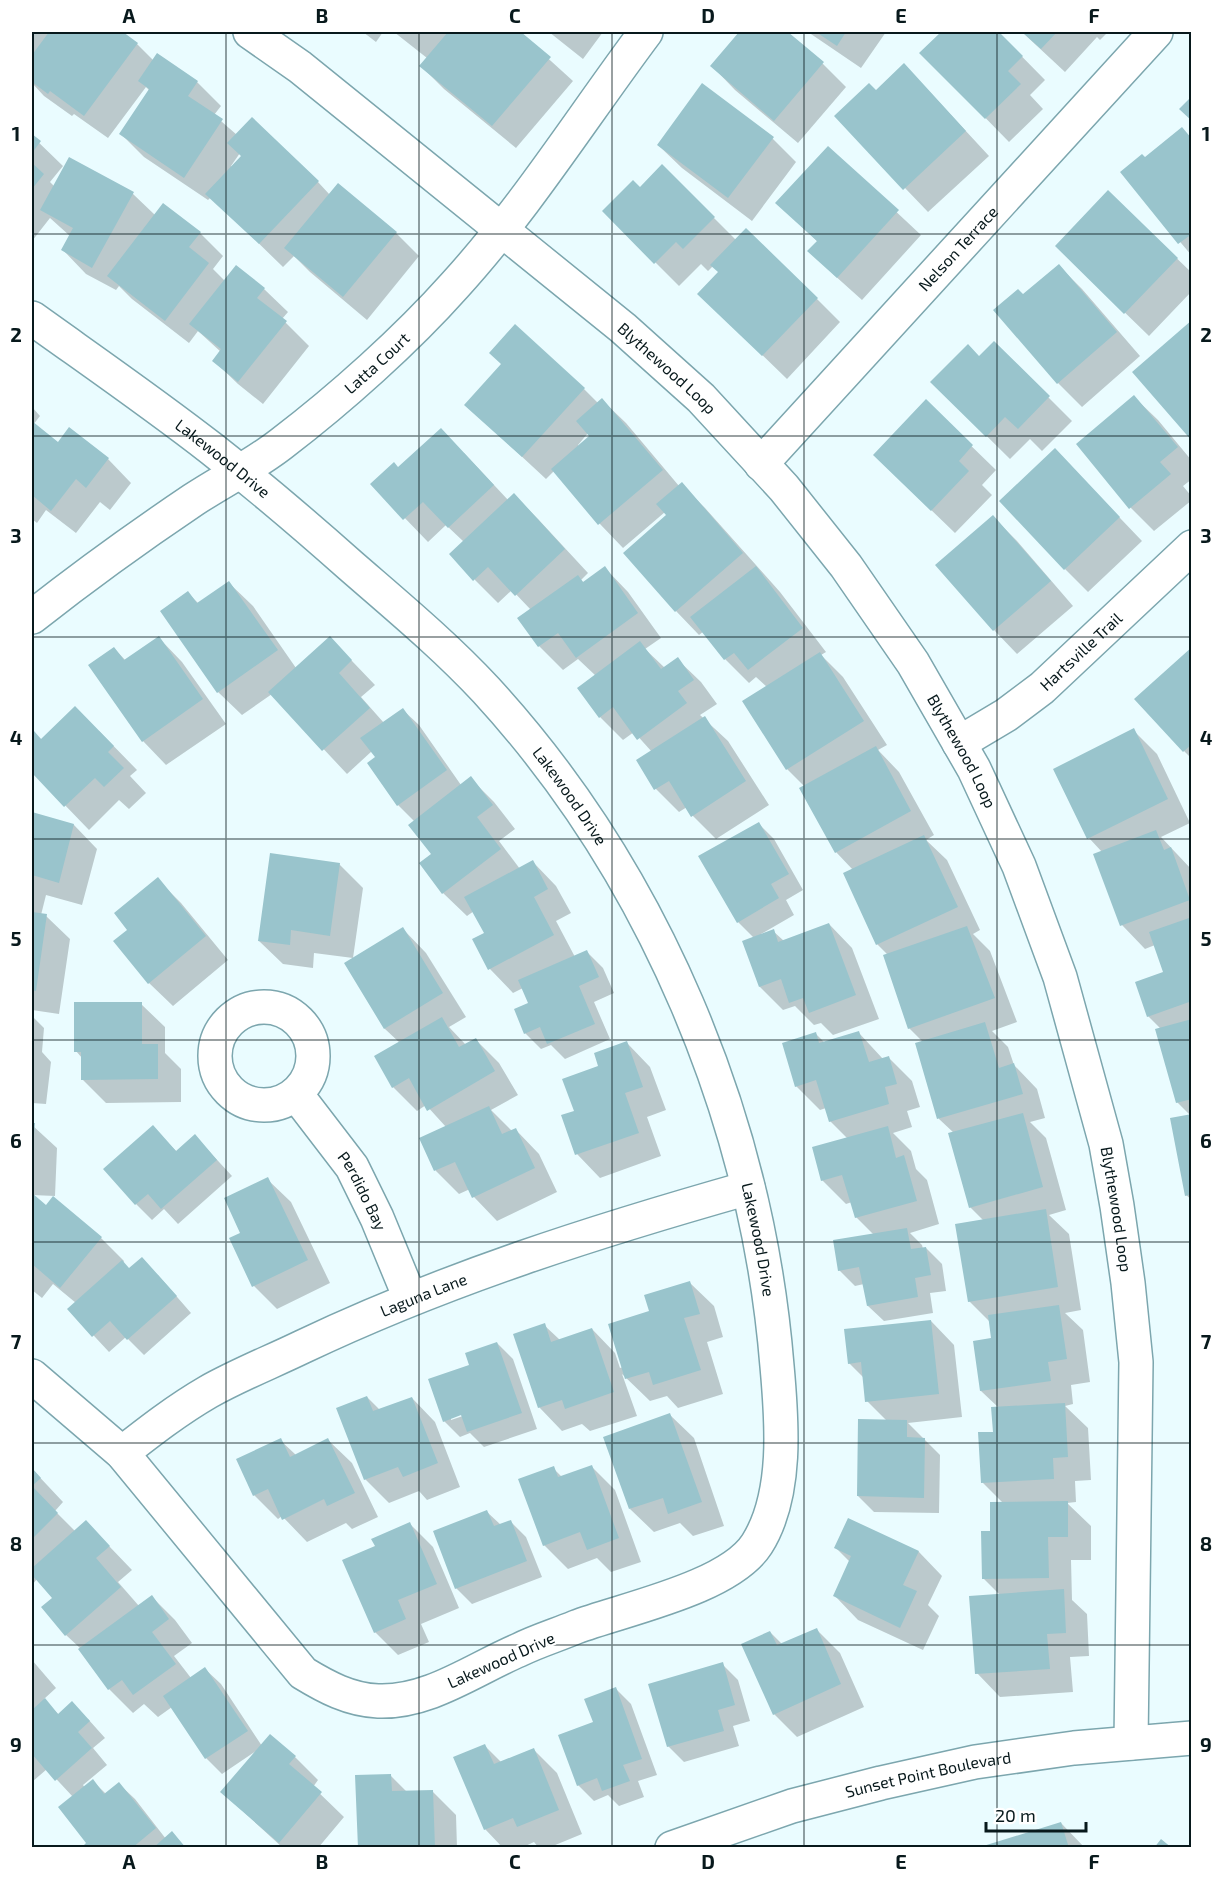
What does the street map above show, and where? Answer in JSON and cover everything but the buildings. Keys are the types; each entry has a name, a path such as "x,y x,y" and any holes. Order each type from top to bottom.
{"street":[{"name":"Blythewood Loop","path":"250,32 300,68 623,328 701,398 784,488 846,566 913,663 974,769 1018,866 1060,976 1106,1144 1128,1283 1136,1362 1131,1743"},
{"name":"Latta Court","path":"32,617 81,579 194,500 280,445 394,346 456,285 501,230 646,32"},
{"name":"Nelson Terrace","path":"761,464 1156,32"},
{"name":"Lakewood Drive","path":"32,318 120,380 238,471 450,654 484,688 530,741 617,865 679,984 705,1048 729,1119 748,1188 772,1309 780,1403 779,1482 771,1515 755,1548 731,1568 697,1587 597,1619 521,1648 433,1691 404,1700 376,1701 351,1697 329,1689 303,1673 122,1453 32,1376"},
{"name":"Hartsville Trail","path":"959,743 1006,715 1042,688 1191,547"},
{"name":"Perdido Bay","path":"296,1094 352,1167 377,1218 410,1298"},
{"name":"Laguna Lane","path":"122,1453 163,1420 209,1392 410,1298 494,1267 748,1188"},
{"name":"Sunset Point Boulevard","path":"672,1848 792,1806 891,1780 975,1762 1074,1748 1191,1738"}]}
